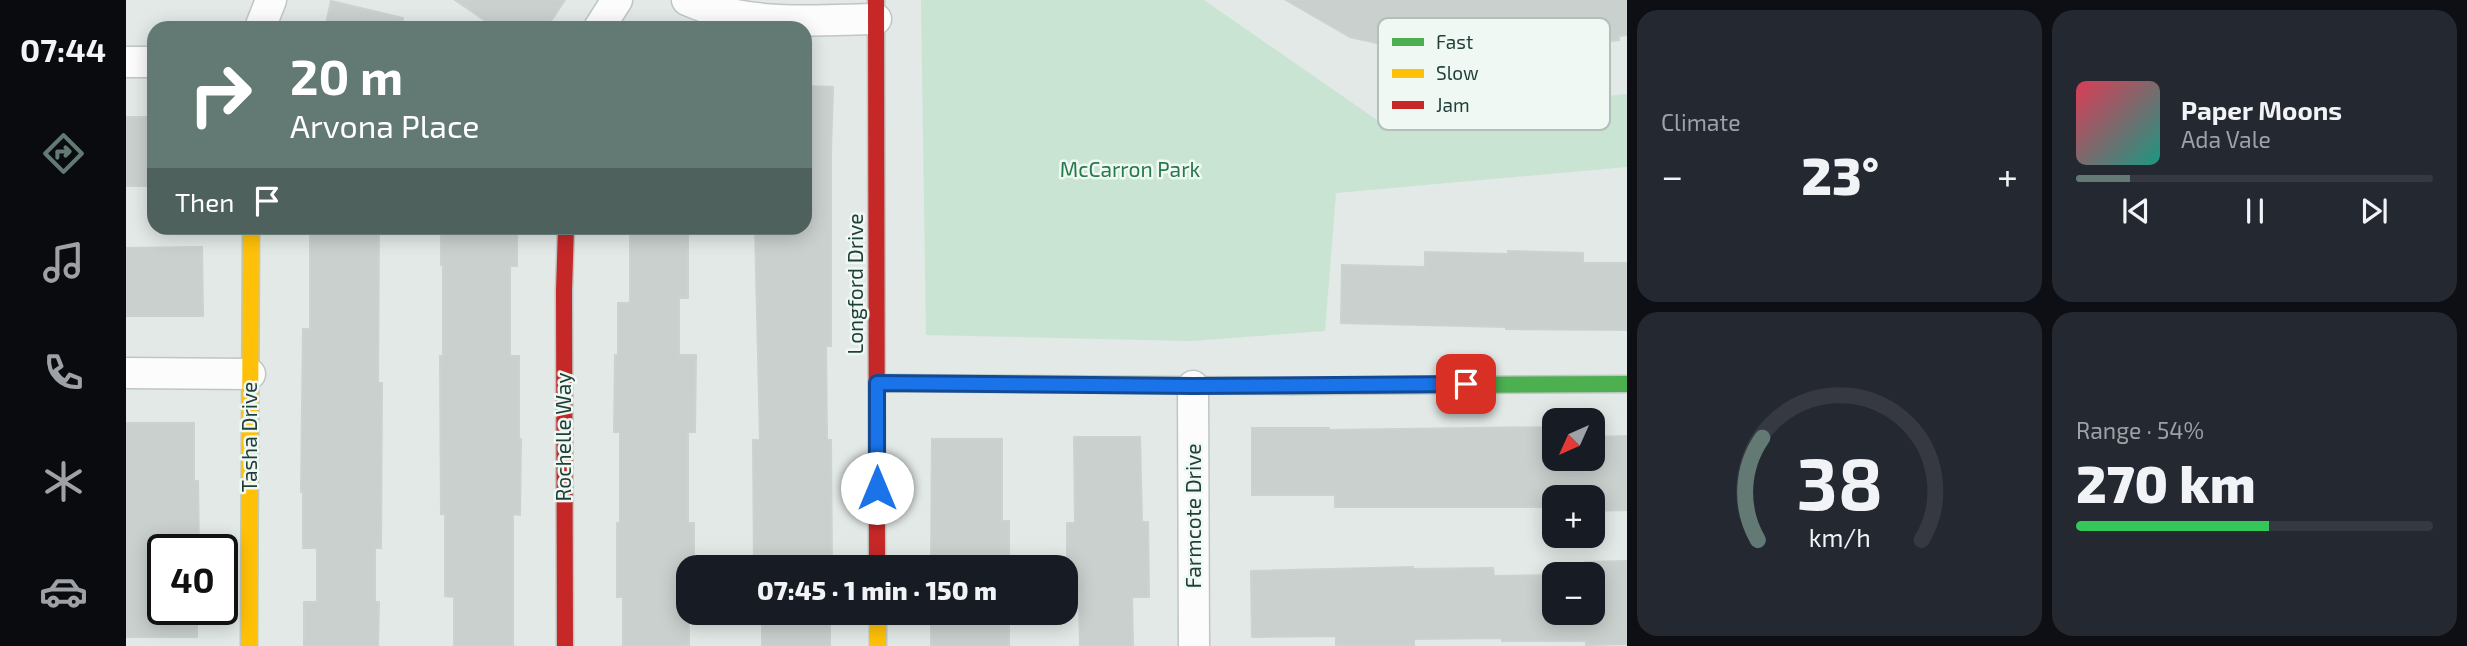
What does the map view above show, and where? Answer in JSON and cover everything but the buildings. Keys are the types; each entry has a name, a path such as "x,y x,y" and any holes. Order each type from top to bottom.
{"street":[{"path":"263,21 271,0"},
{"path":"604,21 617,0"},
{"path":"687,0 705,8 757,19 876,9"},
{"name":"Longford Drive","path":"876,9 877,555"},
{"path":"126,62 147,62"},
{"name":"Tasha Drive","path":"249,646 251,235"},
{"name":"Rochelle Way","path":"565,646 566,235"},
{"path":"126,373 250,374"},
{"path":"877,383 1193,386 1627,384"},
{"name":"Farmcote Drive","path":"1193,386 1194,646"},
{"path":"878,625 878,646"}],"green space":[{"name":"McCarron Park","path":"921,0 1204,0 1378,120 1378,130 1610,130 1610,96 1627,94 1627,167 1336,193 1325,331 1191,341 926,335"}],"traffic: fast":[{"path":"1293,386 1627,384"}],"traffic: slow":[{"path":"249,646 251,235"},
{"path":"877,383 1293,386"},
{"path":"878,625 878,646"}],"traffic: jam":[{"path":"876,0 877,555"},
{"path":"565,646 566,235"}],"route":[{"path":"877,488 877,383 1193,386 1466,384"}]}
